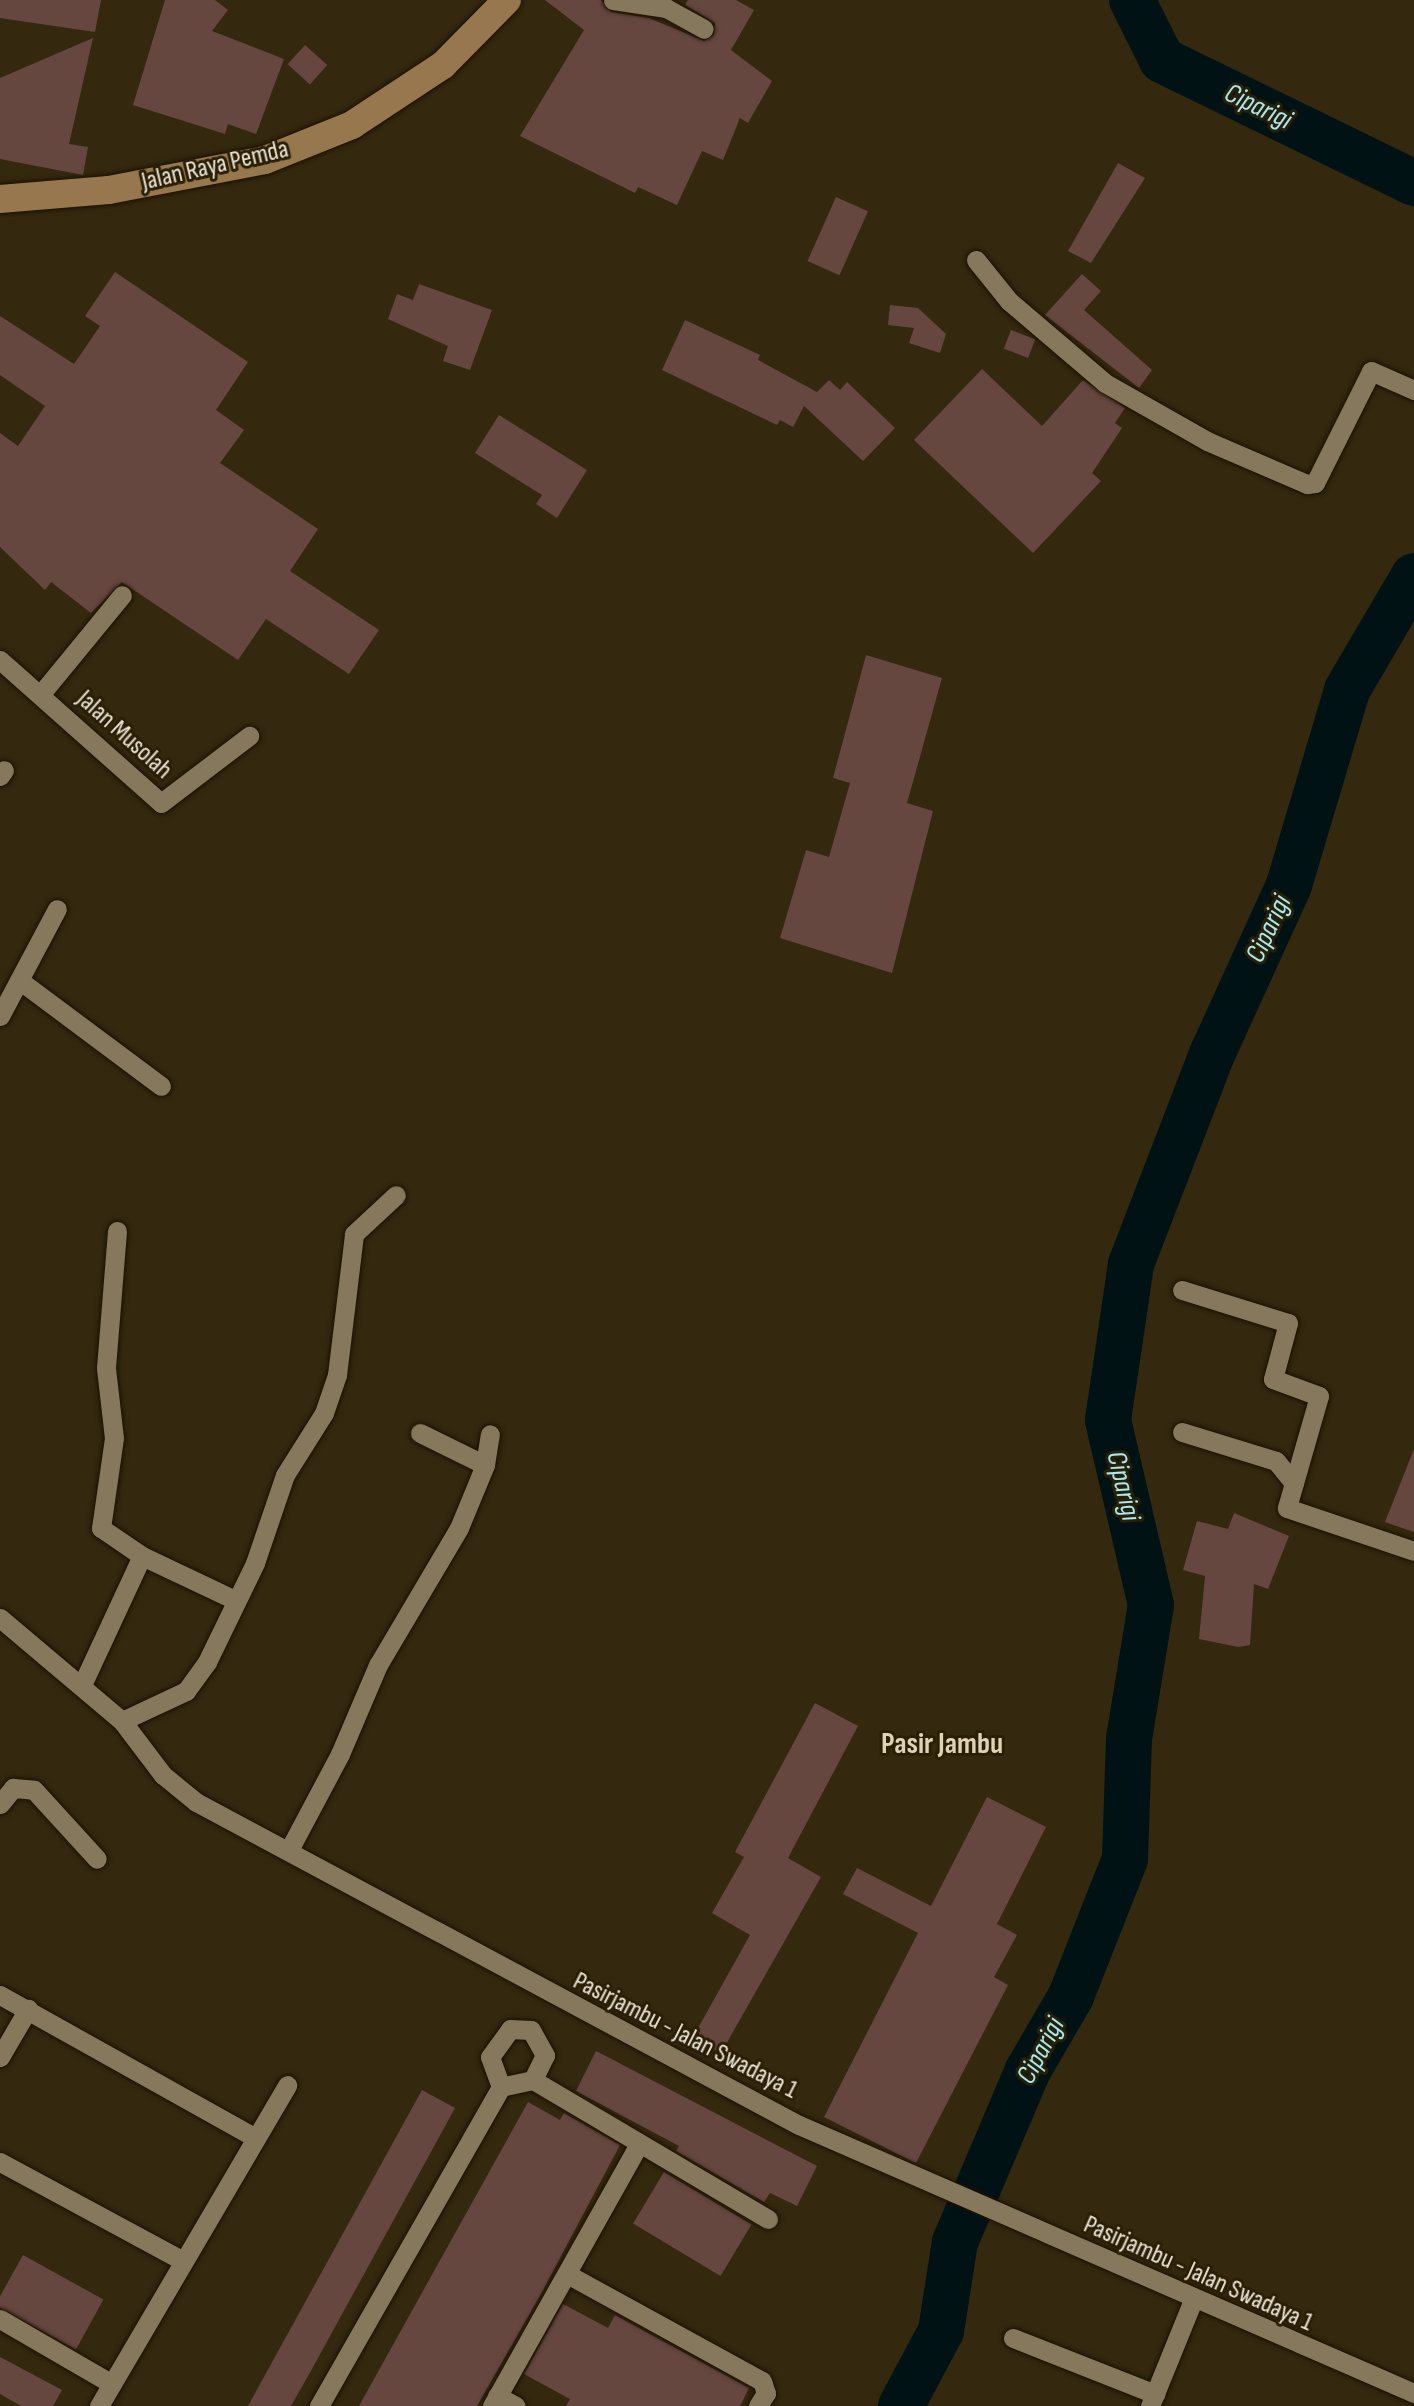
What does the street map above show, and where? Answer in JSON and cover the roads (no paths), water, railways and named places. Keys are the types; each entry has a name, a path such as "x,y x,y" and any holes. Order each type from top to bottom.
{"main road":[{"name":"Jalan Raya Pemda","path":"0,199 108,190 265,160 352,125 432,73 507,0"}],"street":[{"path":"613,0 666,8 704,29"},
{"path":"976,260 1009,301 1105,383 1207,441 1307,484 1315,483 1371,371 1414,390"},
{"path":"40,695 122,594"},
{"name":"Jalan Musolah","path":"0,660 162,803 249,736"},
{"path":"0,1016 23,983 57,909"},
{"path":"23,983 161,1086"},
{"path":"122,1721 197,1679 233,1599 255,1563 285,1475 313,1436 337,1375 354,1234 396,1195"},
{"path":"117,1231 106,1368 114,1438 101,1524 108,1536 142,1556 233,1599"},
{"path":"1182,1290 1288,1323 1273,1379 1319,1396 1287,1508 1414,1551"},
{"path":"1182,1432 1264,1454 1294,1483"},
{"path":"420,1433 485,1465"},
{"path":"289,1850 340,1754 378,1665 459,1528 485,1465 490,1434"},
{"path":"82,1685 142,1556"},
{"name":"Pasirjambu - Jalan Swadaya 1","path":"0,1618 122,1721 163,1775 196,1802 289,1850 573,2008 799,2125 1193,2300 1414,2393"},
{"path":"0,1804 13,1788 34,1790 97,1859"},
{"path":"0,1994 254,2137"},
{"path":"0,2057 28,2010"},
{"path":"501,2087 490,2057 510,2029 531,2030 542,2042 544,2063 533,2080"},
{"path":"319,2406 501,2087 533,2080 638,2146 768,2219"},
{"path":"99,2406 181,2260 287,2085"},
{"path":"516,2406 494,2401 638,2146"},
{"path":"0,2162 181,2260"},
{"path":"566,2274 762,2381 766,2393 758,2406"},
{"path":"1013,2338 1152,2400 1193,2300"},
{"path":"0,2319 112,2384"}],"waterway":[{"name":"Ciparigi","path":"1132,0 1162,60 1414,183"},
{"name":"Ciparigi","path":"901,2406 941,2331 955,2242 1027,2072 1071,1996 1125,1859 1129,1739 1151,1605 1108,1420 1131,1264 1213,1052 1289,885 1347,690 1414,576"}],"district":[{"name":"Pasir Jambu","path":"942,1744"}]}
